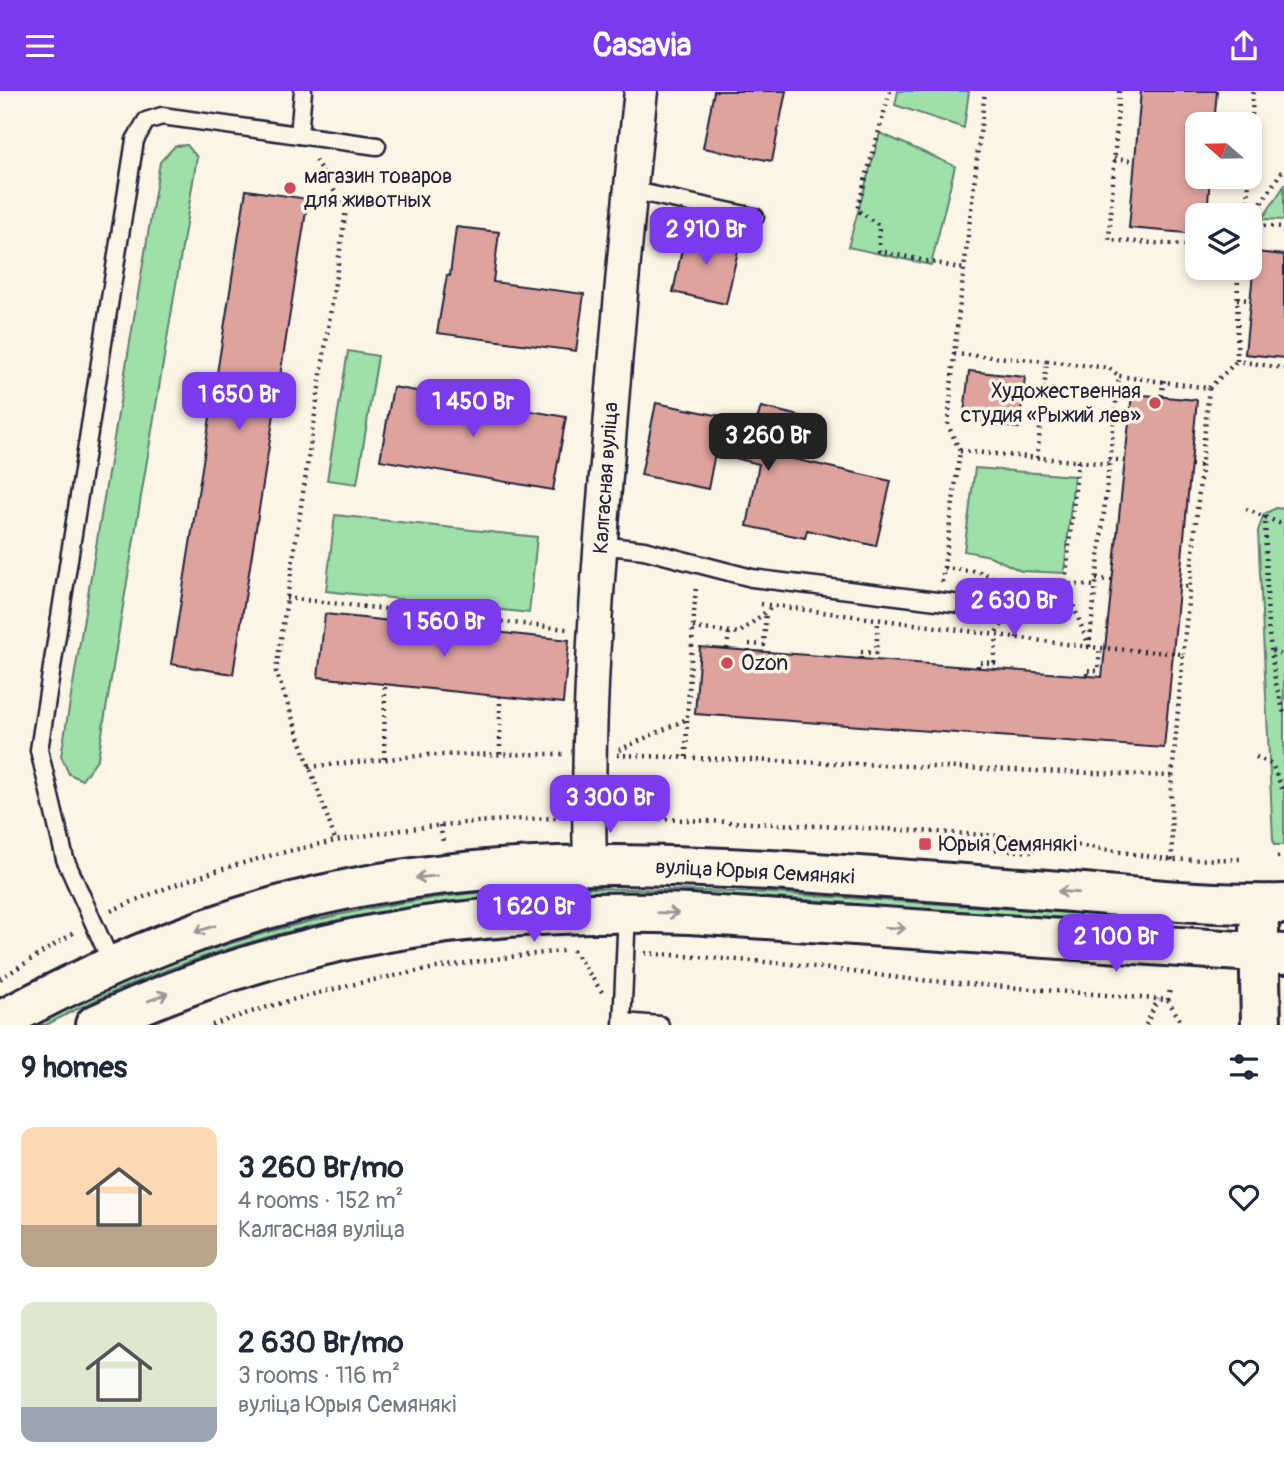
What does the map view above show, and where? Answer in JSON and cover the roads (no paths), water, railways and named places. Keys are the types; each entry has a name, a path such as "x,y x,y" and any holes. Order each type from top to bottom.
{"main road":[{"name":"вуліца Юрыя Семянякі","path":"0,1021 112,964 218,925 346,890 495,869 590,865 747,870 1271,905"},
{"path":"1261,1025 1272,954 1271,905"},
{"path":"95,1025 240,967 355,937 492,917 627,912 1272,954"}],"street":[{"name":"Калгасная вуліца","path":"590,865 589,767 600,545 629,190 641,91"}],"lane":[{"path":"299,135 303,91"},
{"path":"112,964 65,859 39,750 135,141 146,121 162,116 377,146"},
{"path":"629,190 755,217"},
{"path":"600,545 644,550 752,578 969,605"},
{"path":"627,912 622,1024 660,1025"}],"place":[{"name":"магазин товаров для животных","path":"290,188"},
{"name":"Художественная студия «Рыжий лев»","path":"1155,403"},
{"name":"Ozon","path":"727,663"},
{"name":"Юрыя Семянякі","path":"925,844"}]}
